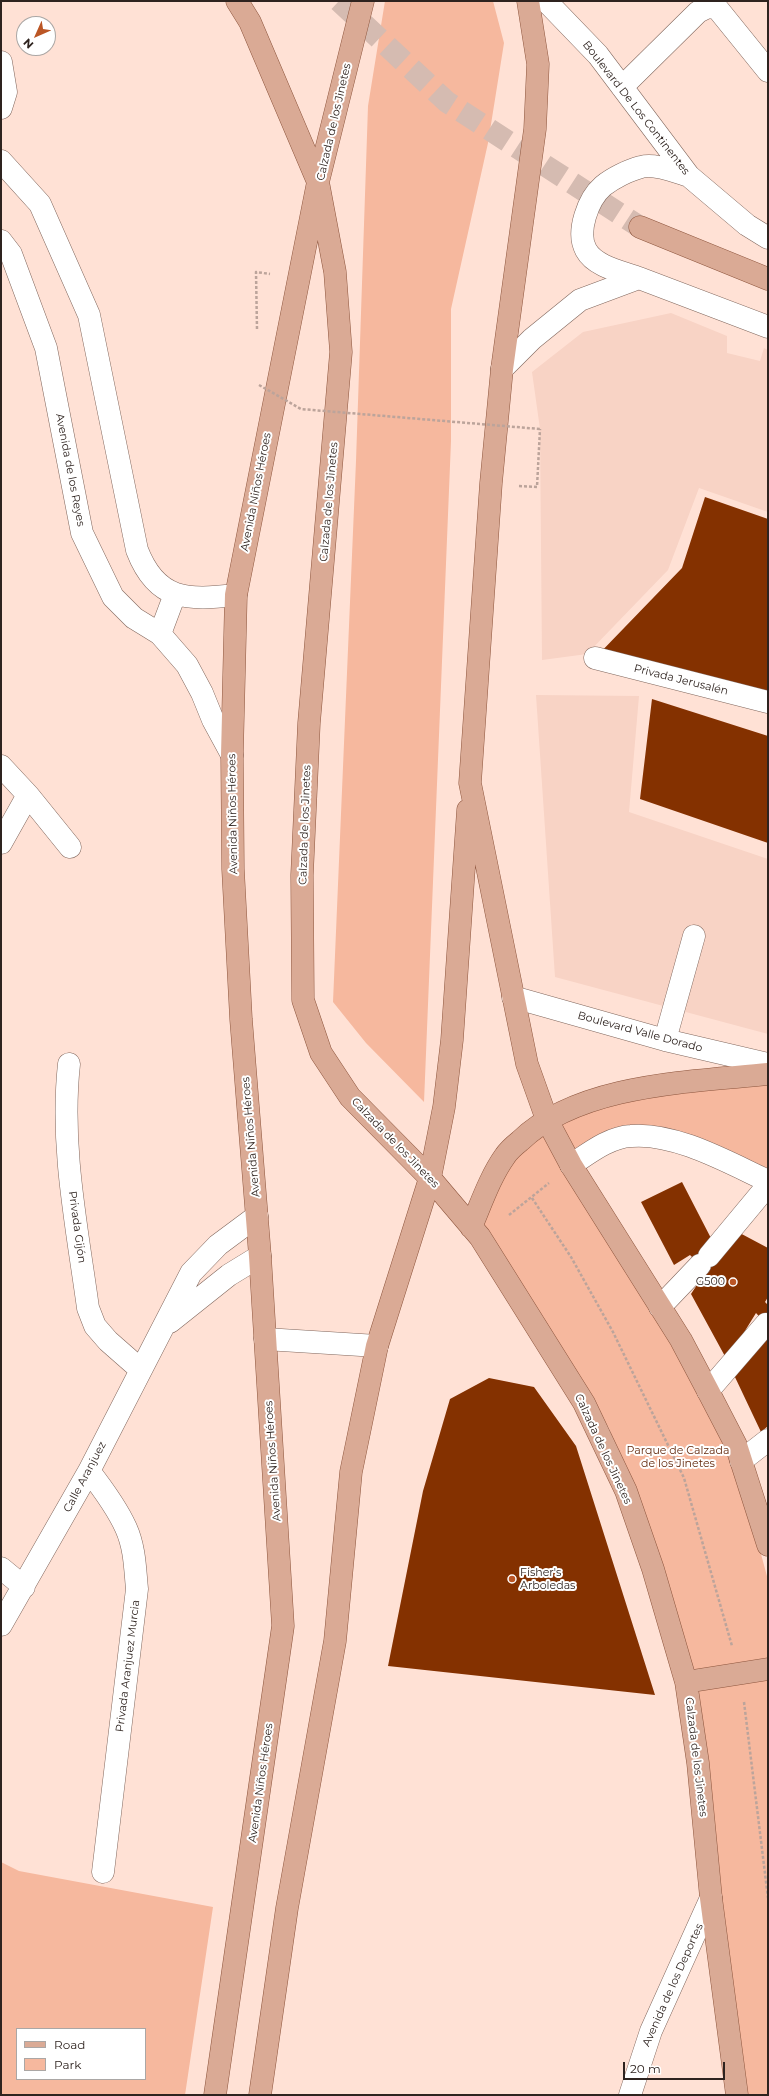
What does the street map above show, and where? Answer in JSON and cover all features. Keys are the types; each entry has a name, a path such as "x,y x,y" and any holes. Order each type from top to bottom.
{"main road":[{"path":"237,1 253,29 318,182"},
{"name":"Calzada de los Jinetes","path":"363,1 318,182 335,272 341,352 309,723 302,875 303,1000 321,1052 350,1097 430,1178 480,1237 584,1403 626,1491 653,1569 686,1682 698,1763 711,1898 737,2095"},
{"path":"260,2095 288,1908 335,1641 351,1472 378,1346 430,1178 444,1107 452,1040 491,483 502,369 535,128 538,64 528,1"},
{"name":"Avenida Niños Héroes","path":"215,2095 283,1626 260,1256 241,1019 235,908 232,755 236,595 318,182"},
{"path":"640,227 768,279"},
{"path":"470,783 527,1064 547,1120 571,1165 681,1340 708,1390 736,1445 768,1545"},
{"path":"471,1227 505,1155 527,1134 547,1120 583,1103 652,1086 768,1074"},
{"path":"686,1682 768,1669"}],"street":[{"name":"Boulevard De Los Continentes","path":"546,1 598,55 689,176 747,225 768,238"},
{"path":"622,87 698,12 708,7 717,8 768,71"},
{"path":"1,62 6,92 1,108"},
{"path":"1,161 40,204 89,315 137,550 144,569 158,584 175,594 190,598 236,595"},
{"path":"689,176 661,168 642,166 603,186 591,202 585,220 582,236 586,251 598,262 768,327"},
{"name":"Avenida de los Reyes","path":"1,241 11,254 46,348 82,533 113,597 134,618 160,634 187,665 202,693 213,720 232,755"},
{"path":"502,369 532,339 580,300 639,278"},
{"path":"160,634 175,594"},
{"name":"Privada Jerusalén","path":"595,658 768,702"},
{"path":"1,766 28,795 70,847"},
{"path":"1,843 28,795"},
{"path":"665,1040 694,936"},
{"name":"Boulevard Valle Dorado","path":"513,996 665,1040 768,1064"},
{"name":"Privada Gijón","path":"69,1064 65,1099 67,1154 88,1308 95,1326 108,1341 141,1370"},
{"path":"571,1165 604,1144 630,1136 690,1145 768,1181"},
{"path":"660,1307 704,1260 768,1185"},
{"name":"Calle Aranjuez","path":"1,1625 90,1471 191,1273 218,1245 257,1216"},
{"name":"Calle Aranjuez","path":"164,1327 230,1275 260,1256"},
{"path":"708,1390 766,1324"},
{"path":"265,1339 378,1346"},
{"path":"741,1461 768,1440"},
{"name":"Privada Aranjuez Murcia","path":"90,1471 112,1503 127,1529 135,1558 137,1589 103,1872"},
{"path":"1,1568 24,1587"},
{"name":"Avenida de los Deportes","path":"630,2095 651,2031 711,1898"}],"path":[{"path":"259,385 301,409 540,429 537,487"},
{"path":"532,1198 571,1258 613,1332 684,1478 730,1635 746,1713 768,1898"}],"shaded area":[{"path":"671,313 727,336 727,353 760,361 764,348 768,350 768,512 699,488 668,570 587,654 542,660 540,429 532,372 583,332"},
{"path":"536,695 639,696 629,812 768,859 768,1034 555,977"}],"green space":[{"path":"385,1 493,1 504,43 488,143 451,309 451,441 424,1102 366,1043 333,1002 356,461 368,106"},
{"path":"768,1075 768,1180 633,1134 574,1163 552,1120 587,1103"},
{"name":"Parque de Calzada de los Jinetes","path":"548,1126 729,1435 768,1580 768,2095 743,2095 661,1570 609,1428 510,1275 476,1226 506,1162"},
{"path":"1,1862 19,1871 213,1907 185,2095 1,2095"}],"building":[{"path":"705,497 768,519 768,710 595,658 682,568"},
{"path":"652,699 768,736 768,843 640,799"},
{"name":"G500","path":"682,1182 714,1244 736,1231 768,1248 768,1297 765,1302 768,1305 768,1326 756,1313 727,1360 691,1294 706,1271 690,1255 674,1265 641,1202"},
{"path":"768,1338 768,1426 761,1432 734,1375"},
{"name":"Fisher's Arboledas","path":"489,1378 534,1387 576,1446 655,1695 388,1666 423,1491 450,1399"}],"tunnel":[{"path":"339,1 447,102 640,227"}],"place":[{"name":"G500","path":"733,1282"},
{"name":"Fisher's Arboledas","path":"512,1579"}]}
